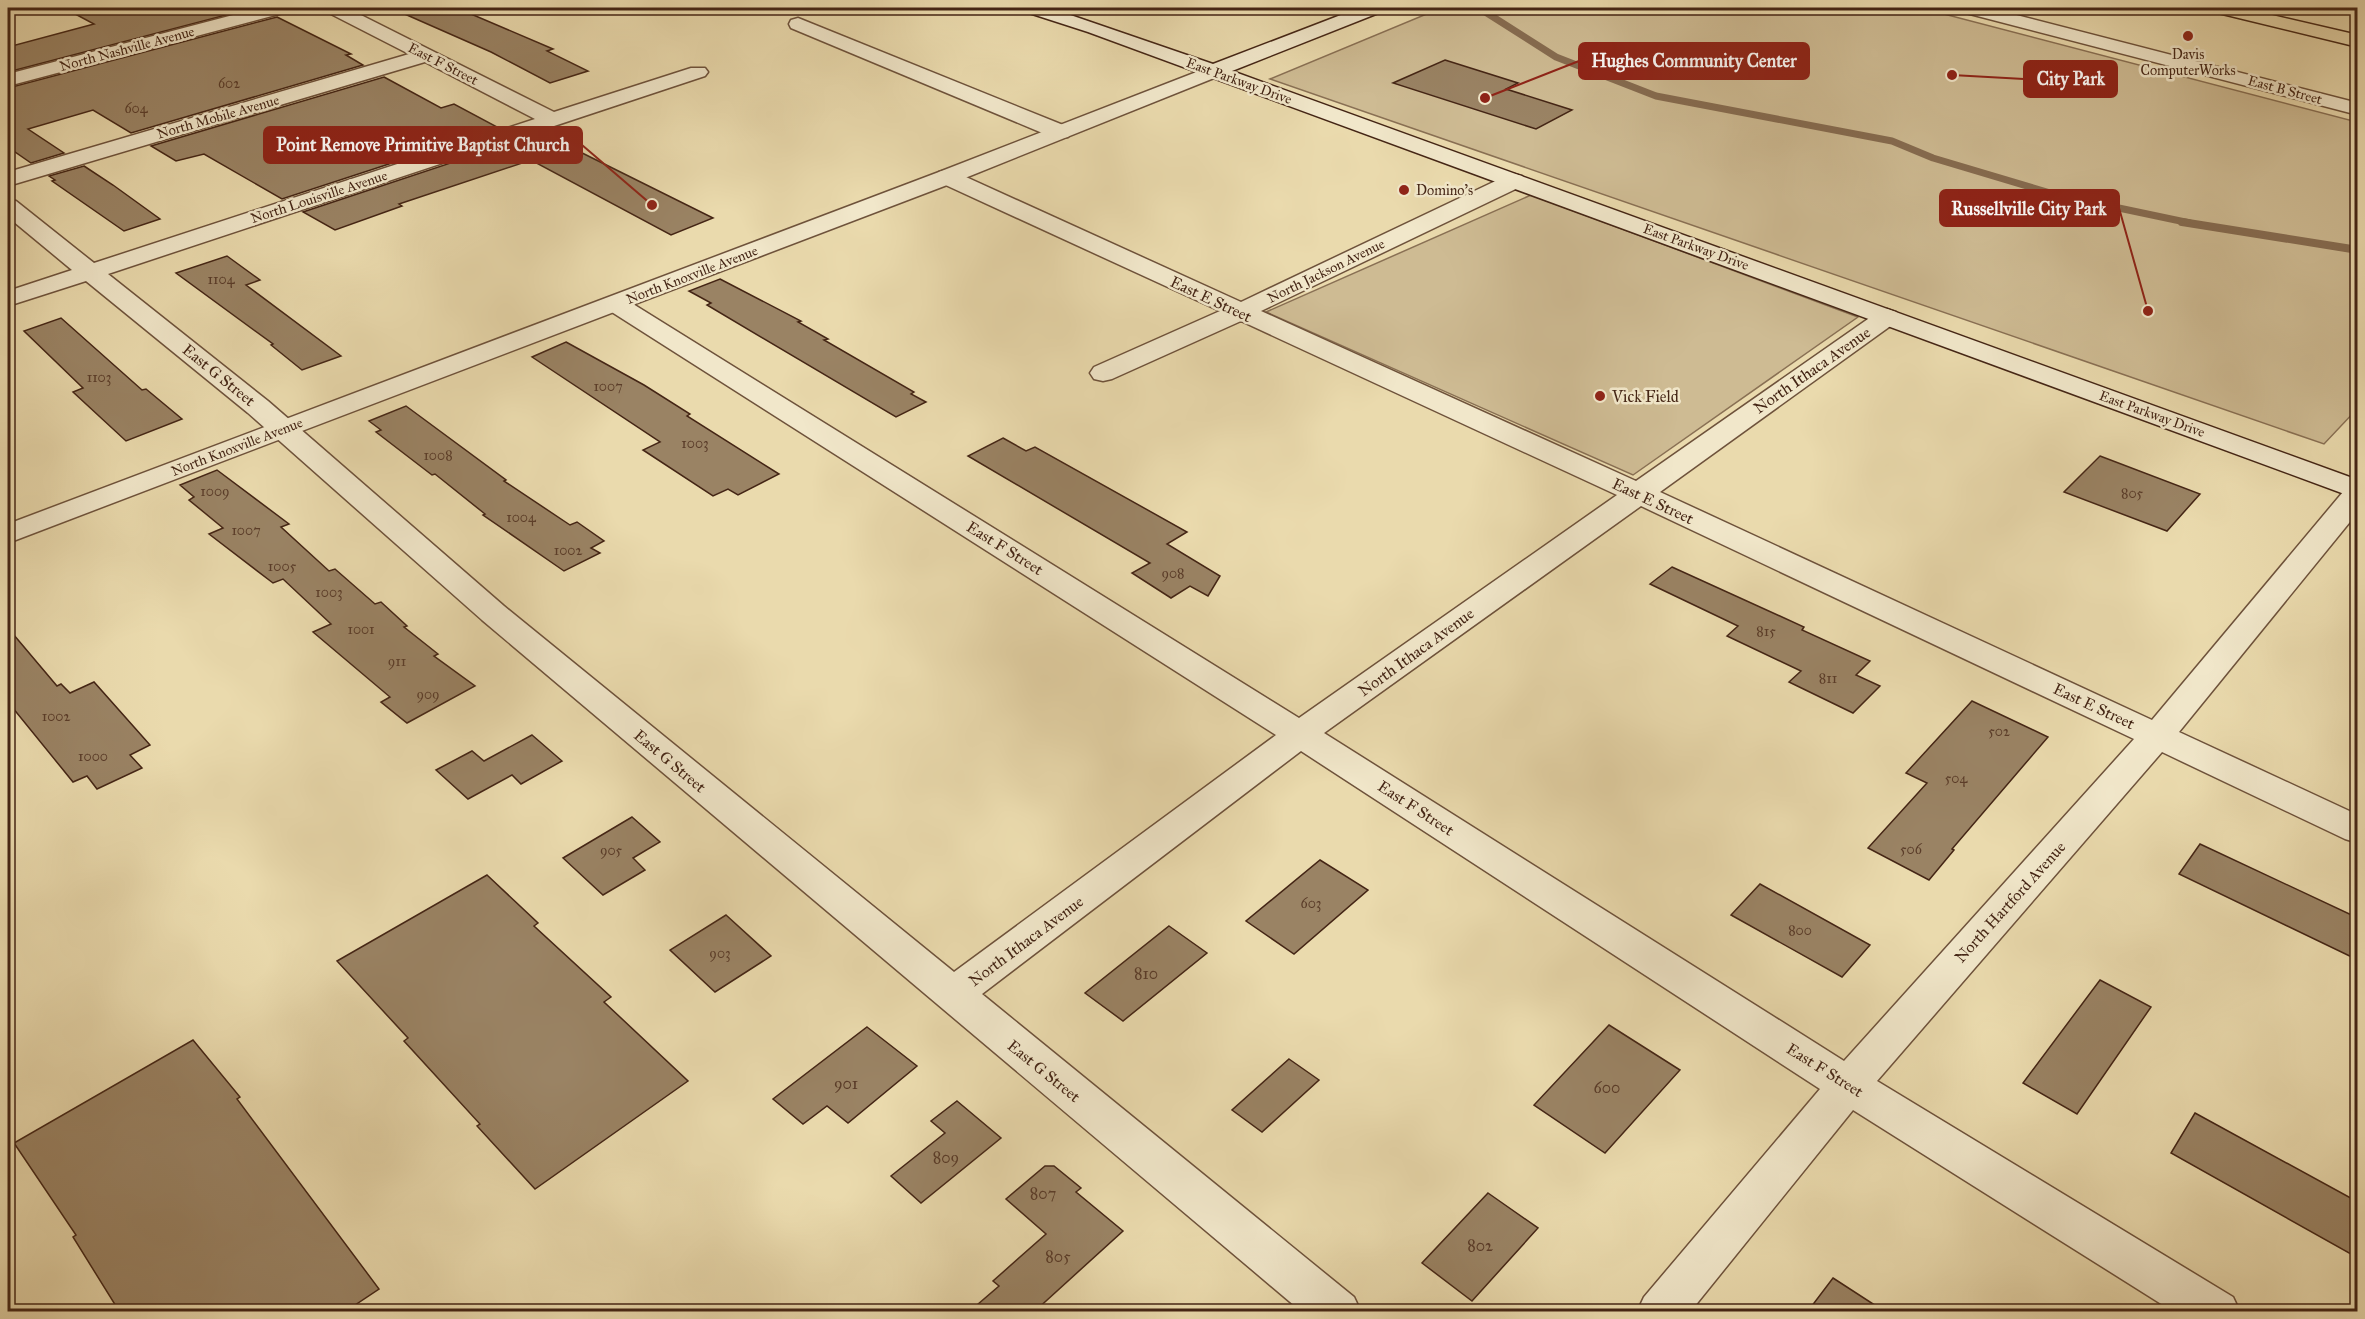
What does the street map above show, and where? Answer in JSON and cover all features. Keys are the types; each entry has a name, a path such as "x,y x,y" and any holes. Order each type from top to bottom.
{"main road":[{"path":"2221,8 2358,41"}],"street":[{"name":"North Nashville Avenue","path":"8,81 280,8"},
{"path":"341,11 373,8"},
{"name":"East Parkway Drive","path":"1033,8 1095,27 1212,72 2358,491"},
{"name":"North Knoxville Avenue","path":"8,534 947,177 1374,8"},
{"name":"East B Street","path":"1969,8 2358,109"},
{"name":"East F Street","path":"341,11 553,120"},
{"path":"798,24 1060,132"},
{"name":"North Mobile Avenue","path":"8,178 428,55"},
{"name":"North Louisville Avenue","path":"8,299 698,72"},
{"name":"East E Street","path":"947,177 1638,493 2358,830"},
{"name":"North Jackson Avenue","path":"1103,373 1240,312 1514,181"},
{"name":"East G Street","path":"8,206 284,429 493,613 952,996 1337,1311"},
{"name":"East F Street","path":"616,304 1848,1084 2216,1311"},
{"name":"North Ithaca Avenue","path":"952,996 1300,735 1887,317"},
{"name":"North Hartford Avenue","path":"1661,1311 1848,1084 2157,736 2358,491"}],"shaded area":[{"path":"1441,8 1921,8 2357,122 2357,409 2324,444 1270,79"},
{"name":"Vick Field","path":"1531,195 1858,317 1633,475 1266,312"}],"building":[{"path":"64,8 253,8 8,72 8,47 94,24"},
{"path":"391,8 457,8 553,49 547,51 588,71 550,83 491,52"},
{"path":"277,17 351,54 346,55 363,65 131,133 93,110 28,129 64,153 31,163 8,147 8,88"},
{"path":"1445,60 1518,83 1506,89 1572,110 1536,129 1393,83"},
{"path":"384,77 441,108 454,104 499,128 282,199 204,154 176,161 151,146"},
{"path":"552,138 713,218 671,235 531,160 399,204 402,206 335,230 303,212 520,140 530,145"},
{"path":"84,166 160,219 124,231 52,181 55,180 49,176"},
{"path":"227,256 260,280 246,285 341,356 302,370 271,345 273,344 176,273"},
{"path":"720,279 801,321 798,322 828,339 824,340 914,392 911,394 926,402 896,417 707,305 711,303 689,291"},
{"path":"61,318 142,390 146,389 182,419 126,441 73,392 83,388 24,331"},
{"path":"566,342 644,385 690,414 687,416 779,474 738,495 728,489 713,496 643,450 660,442 532,357"},
{"path":"406,406 506,480 504,481 570,525 577,522 604,541 591,548 600,553 564,571 483,515 485,514 435,474 432,475 376,432 381,430 369,421"},
{"path":"1003,438 1026,451 1035,447 1187,532 1167,544 1220,576 1208,596 1190,586 1171,598 1132,573 1150,563 968,456"},
{"path":"2100,456 2200,494 2167,531 2064,492"},
{"path":"217,470 289,524 281,527 329,571 335,569 375,604 381,602 407,626 404,627 438,654 434,656 475,686 407,723 381,702 390,697 313,632 331,624 283,579 273,583 209,534 223,528 189,500 194,497 180,485"},
{"path":"1672,567 1804,627 1802,630 1870,661 1856,675 1880,686 1853,713 1789,682 1801,671 1727,636 1738,626 1650,584"},
{"path":"8,628 57,686 61,684 70,693 94,682 150,745 130,755 142,768 97,789 87,776 73,782 8,702"},
{"path":"1972,701 2048,737 1952,849 1954,850 1929,880 1868,848 1927,783 1906,773"},
{"path":"532,735 562,761 521,784 512,775 468,799 436,770 472,751 484,761"},
{"path":"632,817 660,842 633,858 645,870 603,895 563,858"},
{"path":"2200,844 2358,918 2358,960 2179,874"},
{"path":"1320,860 1368,890 1294,954 1246,921"},
{"path":"487,875 538,923 534,926 611,997 604,1002 688,1081 535,1189 477,1126 480,1124 404,1041 408,1038 337,961"},
{"path":"1760,884 1870,945 1842,977 1731,915"},
{"path":"726,915 771,956 715,992 670,950"},
{"path":"1169,926 1207,953 1123,1021 1085,993"},
{"path":"2100,980 2151,1007 2077,1114 2023,1083"},
{"path":"1609,1025 1680,1070 1605,1153 1534,1105"},
{"path":"867,1027 917,1066 848,1123 827,1106 803,1124 773,1099"},
{"path":"193,1040 240,1097 237,1099 379,1289 346,1311 119,1311 73,1237 76,1235 14,1143"},
{"path":"1289,1059 1319,1080 1262,1132 1232,1110"},
{"path":"957,1101 1001,1138 921,1203 891,1176 945,1133 931,1121"},
{"path":"2195,1113 2358,1202 2358,1258 2171,1153"},
{"path":"1045,1166 1054,1166 1081,1188 1076,1192 1123,1231 1035,1311 970,1311 999,1286 993,1281 1046,1234 1006,1199"},
{"path":"1488,1193 1538,1228 1472,1301 1422,1263"},
{"path":"1833,1278 1884,1311 1808,1311"}],"waterway":[{"path":"1479,8 1556,57 1656,96 1892,141 1933,158 2057,195 2190,223"},
{"path":"2182,222 2358,250"}],"place":[{"name":"Davis ComputerWorks","path":"2188,36"},
{"name":"City Park","path":"1952,75"},
{"name":"Hughes Community Center","path":"1485,98"},
{"name":"Domino's","path":"1404,190"},
{"name":"Point Remove Primitive Baptist Church","path":"652,205"},
{"name":"Russellville City Park","path":"2148,311"},
{"name":"Vick Field","path":"1600,396"}]}
